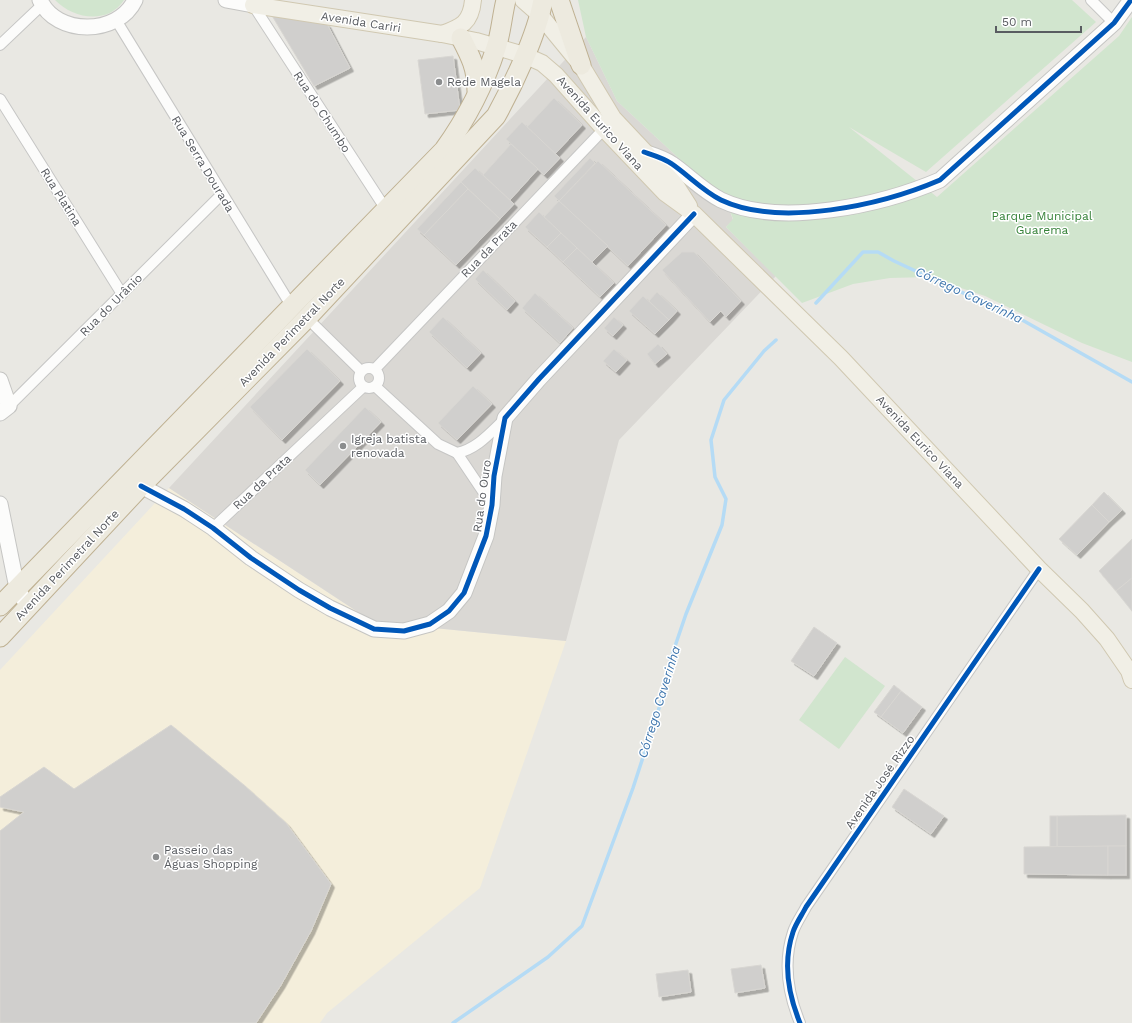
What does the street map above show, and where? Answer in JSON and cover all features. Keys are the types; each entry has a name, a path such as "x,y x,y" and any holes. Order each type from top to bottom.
{"highway":[{"name":"Avenida Perimetral Norte","path":"0,637 141,486 307,318 444,150 461,126 476,97 496,47 506,0"},
{"path":"559,0 581,65"},
{"name":"Avenida Perimetral Norte","path":"0,606 292,307 496,116 508,93 542,8"},
{"path":"461,38 472,58 477,75 476,97"}],"main road":[{"path":"442,34 460,27 469,18 473,0"},
{"name":"Avenida Eurico Viana","path":"523,0 542,8 581,65 613,118 675,184 694,214"},
{"name":"Avenida Cariri","path":"255,3 442,34 496,47"},
{"name":"Avenida Eurico Viana","path":"496,47 524,55 542,64 556,74 604,129 665,193 694,214 787,307 841,358 1039,569 1082,611 1107,639 1129,672 1132,680"}],"street":[{"path":"0,45 41,3 57,19 76,27 96,27 116,20 133,5 135,0"},
{"name":"Avenida Cariri","path":"226,0 255,3"},
{"path":"1091,0 1114,23"},
{"path":"644,152 671,162 720,200 746,209 778,213 823,212 914,191 940,180 1114,23 1131,0"},
{"name":"Rua do Chumbo","path":"255,3 392,215"},
{"name":"Rua Serra Dourada","path":"116,20 292,307"},
{"name":"Rua Platina","path":"0,99 122,294"},
{"name":"Rua da Prata","path":"375,369 604,129"},
{"name":"Rua do Urânio","path":"4,410 222,194"},
{"path":"457,453 468,451 480,442 505,418 539,379 694,214"},
{"path":"307,318 361,371"},
{"path":"361,371 368,368 375,369 380,378 376,387"},
{"path":"361,371 359,378 363,387 369,389 376,387"},
{"path":"0,380 4,410"},
{"name":"Rua da Prata","path":"213,528 363,387"},
{"path":"376,387 438,444 457,453 492,505"},
{"name":"Rua do Ouro","path":"141,486 184,509 299,590 330,608 374,629 404,631 430,624 449,611 464,594 486,536 492,505 494,476 505,418"},
{"path":"0,504 17,588 24,600 30,606"},
{"name":"Avenida José Rizzo","path":"800,1023 792,1005 787,960 794,931 806,907 1039,569"}],"shaded area":[{"path":"586,37 617,101 727,203 733,220 726,227 776,276 619,440 566,641 373,622 169,488"},
{"path":"169,488 373,622 566,641 480,888 327,1013 320,1023 0,1023 0,670"}],"green space":[{"path":"55,0 124,0 117,8 109,13 100,16 90,16 71,12"},
{"name":"Parque Municipal Guarema","path":"578,0 1072,0 1096,22 926,172 849,127 937,197 1119,36 1132,17 1132,362 1082,343 985,296 928,277 890,278 853,284 802,303 726,227 733,219 727,203 617,101 586,37"},
{"path":"845,657 885,686 839,749 799,720"}],"building":[{"path":"271,14 327,24 350,68 314,86"},
{"path":"453,56 460,110 425,114 418,60"},
{"path":"554,98 582,125 555,154 527,127"},
{"path":"522,122 560,158 544,175 506,139"},
{"path":"511,144 538,169 510,200 483,175"},
{"path":"590,158 595,163 559,201 554,196"},
{"path":"598,161 666,225 628,266 559,201"},
{"path":"475,168 514,204 500,219 461,182"},
{"path":"461,182 468,189 424,235 417,229"},
{"path":"468,189 500,219 456,265 424,235"},
{"path":"559,201 608,246 592,262 544,217"},
{"path":"539,212 561,233 547,247 525,227"},
{"path":"561,233 577,248 563,262 547,247"},
{"path":"577,248 614,283 600,297 563,262"},
{"path":"682,252 694,252 741,301 726,317 721,311 710,322 662,270"},
{"path":"483,270 515,301 507,310 475,279"},
{"path":"657,292 677,311 669,320 649,301"},
{"path":"535,293 573,328 560,343 522,308"},
{"path":"643,296 669,320 655,334 629,311"},
{"path":"443,317 481,353 467,368 429,332"},
{"path":"614,317 623,325 613,336 604,328"},
{"path":"658,344 667,354 655,364 647,354"},
{"path":"307,349 340,381 282,440 250,407"},
{"path":"614,349 627,360 616,372 603,361"},
{"path":"473,386 492,404 457,440 438,423"},
{"name":"Igreja batista renovada","path":"365,407 381,422 320,485 305,470"},
{"path":"1104,492 1122,510 1109,522 1092,505"},
{"path":"1092,505 1109,522 1077,555 1059,539"},
{"path":"1132,539 1132,578 1116,591 1099,571"},
{"path":"1132,578 1132,611 1116,591"},
{"path":"814,627 837,643 814,676 791,661"},
{"path":"894,685 901,691 881,717 874,712"},
{"path":"901,691 922,707 903,733 881,717"},
{"name":"Passeio das Águas Shopping","path":"171,725 245,786 286,823 331,884 311,931 281,985 256,1023 0,1023 0,831 24,812 0,807 0,797 44,767 74,789"},
{"path":"904,789 944,816 931,834 892,807"},
{"path":"1126,815 1126,846 1057,847 1057,816"},
{"path":"1050,816 1057,816 1057,847 1050,847"},
{"path":"1108,846 1108,875 1024,874 1024,847"},
{"path":"1108,846 1126,846 1126,875 1108,875"},
{"path":"761,965 765,988 735,993 731,969"},
{"path":"688,970 691,992 659,997 656,974"}],"waterway":[{"name":"Córrego Caverinha","path":"816,303 863,252 878,252 894,261 1024,321 1132,382"},
{"name":"Córrego Caverinha","path":"453,1023 548,957 582,926 633,788 661,702 671,658 686,614 722,525 726,499 715,477 711,440 724,400 764,351 776,340"}],"cycle path":[{"path":"644,152 669,162 702,188 721,200 745,208 772,212 801,213 861,205 890,198 940,180 1114,23 1131,0"},
{"path":"141,486 184,509 213,528 251,558 299,590 330,608 374,629 404,631 430,624 449,611 464,593 486,536 492,505 494,476 505,418 539,379 694,214"},
{"path":"800,1023 792,1001 788,978 788,955 790,943 797,922 1039,569"}],"place":[{"name":"Rede Magela","path":"439,82"},
{"name":"Igreja batista renovada","path":"343,446"},
{"name":"Passeio das Águas Shopping","path":"156,857"}]}
